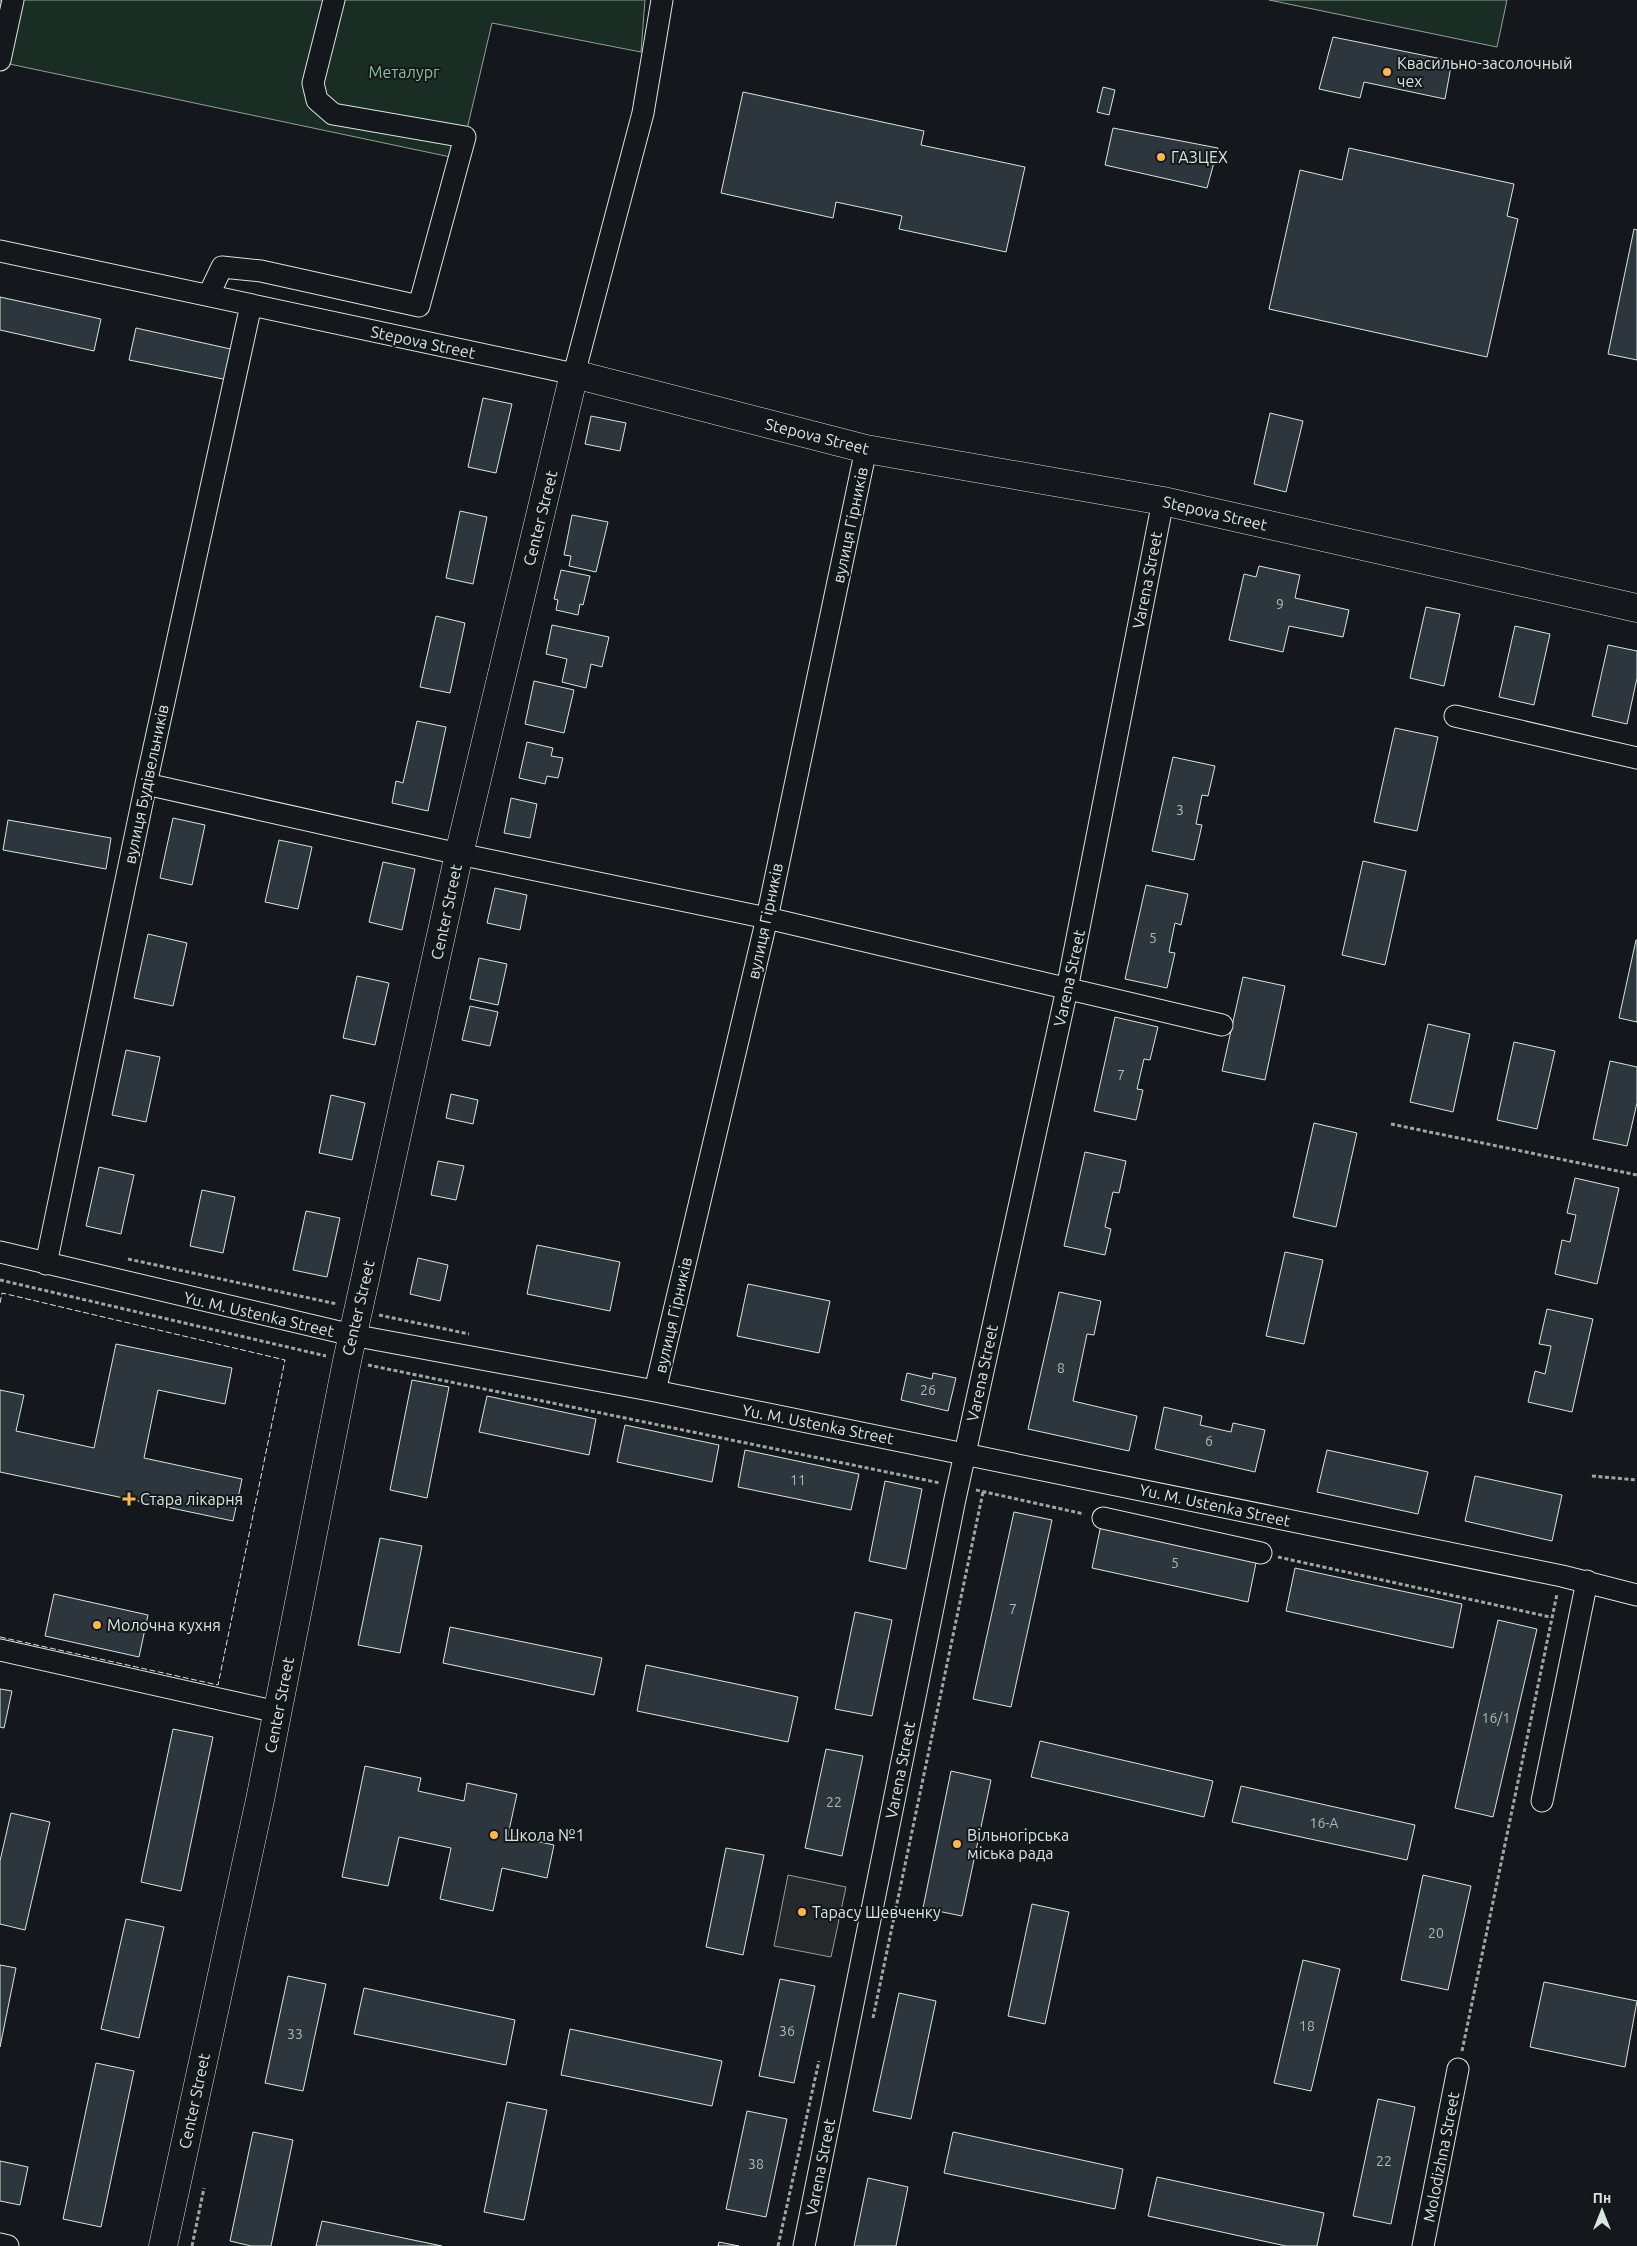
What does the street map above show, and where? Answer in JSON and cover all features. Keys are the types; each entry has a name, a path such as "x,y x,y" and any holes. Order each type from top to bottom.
{"main road":[{"name":"Stepova Street","path":"574,374 866,449 1163,501 1637,608"},
{"name":"Center Street","path":"163,2246 260,1800 350,1348 459,854 574,374"}],"street":[{"path":"0,60 13,0"},
{"path":"209,294 222,267 261,272 419,306 465,138 333,114 317,100 313,83 334,0"},
{"path":"574,374 642,113 662,0"},
{"name":"Stepova Street","path":"0,251 209,294 251,305 574,374"},
{"name":"вулиця Будівельників","path":"46,1264 146,784 251,305"},
{"name":"вулиця Гірників","path":"655,1391 767,918 866,449"},
{"name":"Varena Street","path":"804,2246 957,1486 1067,989 1163,501"},
{"path":"1455,716 1637,758"},
{"path":"146,784 459,854 767,918 1222,1025"},
{"name":"Yu. M. Ustenka Street","path":"0,1252 350,1348 655,1391 1587,1581 1637,1595"},
{"path":"1103,1518 1261,1553"},
{"path":"1542,1801 1587,1581"},
{"path":"0,1650 277,1712"},
{"name":"Molodizhna Street","path":"1423,2246 1458,2069"},
{"path":"0,2244 8,2246"}],"path":[{"path":"1391,1124 1637,1175"},
{"path":"0,1280 350,1348 1103,1518"},
{"path":"1592,1476 1637,1480"},
{"path":"872,2024 983,1492"},
{"path":"1261,1553 1550,1616"},
{"path":"1458,2069 1550,1616 1562,1576"},
{"path":"192,2246 204,2188"}],"green space":[{"name":"Металург","path":"0,0 645,0 641,52 492,23 460,159 0,62"},
{"path":"1269,0 1507,0 1497,47"}],"shaded area":[{"path":"788,1875 846,1887 831,1957 774,1946"}],"building":[{"name":"Квасильно-засолочный чех","path":"1333,37 1452,61 1445,99 1364,82 1360,98 1319,89"},
{"path":"1103,87 1115,90 1109,115 1097,112"},
{"path":"743,92 924,131 921,145 1025,167 1006,252 899,229 902,216 836,202 833,218 721,193"},
{"name":"ГАЗЦЕХ","path":"1113,128 1218,148 1207,188 1105,165"},
{"path":"1349,148 1514,184 1507,216 1518,219 1487,357 1269,309 1300,170 1342,180"},
{"path":"1634,229 1637,230 1637,360 1608,354"},
{"path":"0,297 101,319 94,351 0,330"},
{"path":"136,328 235,350 228,380 129,360"},
{"path":"483,398 512,404 496,473 468,467"},
{"path":"1270,413 1303,421 1286,492 1254,484"},
{"path":"591,416 626,423 620,451 585,444"},
{"path":"460,511 487,517 473,584 446,578"},
{"path":"572,515 608,522 596,572 569,566 571,556 564,555"},
{"path":"1259,566 1300,575 1295,598 1349,610 1343,637 1289,626 1283,652 1229,640 1244,574 1256,577"},
{"path":"561,570 590,576 583,605 580,604 578,615 556,610 558,600 554,599"},
{"path":"1426,607 1460,614 1444,686 1410,678"},
{"path":"436,616 465,623 450,693 420,687"},
{"path":"552,625 609,637 602,667 591,664 586,688 562,682 567,659 546,654"},
{"path":"1515,626 1550,634 1534,705 1499,697"},
{"path":"1608,645 1637,651 1637,678 1627,724 1592,716"},
{"path":"534,681 574,690 564,733 525,724"},
{"path":"417,721 446,727 428,811 392,803 396,781 403,783"},
{"path":"1395,728 1438,737 1417,831 1374,822"},
{"path":"527,742 553,748 551,756 563,758 558,778 547,776 545,784 519,778"},
{"path":"1173,757 1215,766 1208,796 1202,795 1196,824 1202,825 1194,860 1152,851"},
{"path":"511,798 537,804 530,838 504,833"},
{"path":"173,818 205,825 192,885 160,878"},
{"path":"8,820 111,838 106,869 3,850"},
{"path":"279,840 312,847 298,909 265,902"},
{"path":"1363,861 1406,871 1385,965 1342,955"},
{"path":"383,862 415,869 402,930 369,922"},
{"path":"1146,885 1188,894 1181,925 1175,923 1169,952 1175,953 1167,988 1125,979"},
{"path":"495,888 527,895 520,930 487,923"},
{"path":"148,934 187,943 173,1006 134,998"},
{"path":"1637,940 1637,1022 1619,1018"},
{"path":"479,958 507,964 498,1005 470,999"},
{"path":"357,976 389,983 375,1045 343,1038"},
{"path":"1243,977 1285,986 1265,1080 1222,1071"},
{"path":"470,1006 498,1012 490,1046 462,1040"},
{"path":"1115,1017 1158,1027 1150,1060 1144,1059 1137,1089 1143,1090 1136,1120 1094,1111"},
{"path":"1428,1024 1470,1034 1453,1112 1410,1102"},
{"path":"1514,1042 1555,1051 1537,1129 1497,1120"},
{"path":"126,1050 160,1057 146,1122 112,1115"},
{"path":"1610,1061 1637,1067 1637,1103 1627,1146 1593,1139"},
{"path":"451,1094 478,1100 473,1124 446,1118"},
{"path":"331,1095 365,1103 352,1160 319,1153"},
{"path":"1314,1123 1357,1133 1336,1227 1293,1217"},
{"path":"1085,1152 1126,1161 1119,1193 1113,1192 1105,1227 1111,1229 1105,1255 1064,1246"},
{"path":"438,1161 464,1166 456,1200 431,1195"},
{"path":"99,1167 134,1175 121,1234 86,1226"},
{"path":"1575,1178 1619,1188 1597,1284 1555,1274 1562,1240 1570,1242 1576,1215 1567,1213"},
{"path":"202,1190 235,1197 223,1253 190,1246"},
{"path":"306,1211 340,1218 327,1277 293,1270"},
{"path":"537,1245 620,1262 610,1311 527,1294"},
{"path":"1285,1252 1323,1260 1304,1344 1266,1336"},
{"path":"418,1258 448,1265 440,1301 410,1294"},
{"path":"748,1284 830,1301 819,1353 737,1336"},
{"path":"1059,1292 1101,1301 1094,1335 1087,1334 1073,1401 1137,1416 1129,1451 1028,1429"},
{"path":"1547,1309 1593,1319 1572,1412 1528,1402 1535,1371 1545,1374 1551,1346 1539,1344"},
{"path":"116,1344 232,1368 225,1404 158,1390 144,1458 242,1479 233,1521 0,1472 0,1390 24,1395 16,1431 94,1448"},
{"path":"907,1373 932,1379 933,1373 956,1378 948,1411 901,1400"},
{"path":"412,1380 449,1387 427,1498 390,1490"},
{"path":"487,1396 596,1419 589,1455 479,1432"},
{"path":"1164,1407 1202,1416 1200,1425 1231,1432 1233,1423 1265,1430 1255,1472 1155,1449"},
{"path":"625,1425 719,1445 712,1482 617,1462"},
{"path":"745,1450 859,1474 851,1510 738,1487"},
{"path":"1327,1450 1428,1472 1418,1514 1317,1492"},
{"path":"1475,1476 1562,1495 1552,1541 1465,1521"},
{"path":"885,1481 922,1489 906,1569 869,1561"},
{"path":"1014,1512 1052,1520 1011,1707 973,1699"},
{"path":"1101,1525 1257,1558 1248,1602 1092,1568"},
{"path":"380,1538 422,1546 400,1653 358,1645"},
{"path":"1295,1568 1462,1604 1453,1648 1286,1611"},
{"name":"Молочна кухня","path":"54,1594 148,1615 139,1657 45,1636"},
{"path":"855,1612 892,1620 872,1716 835,1709"},
{"path":"1498,1620 1537,1629 1493,1817 1455,1808"},
{"path":"450,1627 602,1658 594,1695 443,1663"},
{"path":"646,1665 798,1697 788,1742 637,1711"},
{"path":"0,1689 12,1691 4,1728 0,1727"},
{"path":"173,1729 213,1737 181,1891 141,1882"},
{"path":"1040,1741 1213,1781 1204,1817 1031,1777"},
{"path":"826,1749 863,1756 842,1856 805,1848"},
{"path":"365,1766 421,1778 418,1791 464,1801 467,1783 517,1794 508,1835 554,1845 547,1878 502,1868 493,1911 440,1899 451,1848 399,1837 388,1886 342,1877"},
{"name":"Вільногірська міська рада","path":"951,1771 991,1780 962,1916 923,1908"},
{"path":"1241,1786 1415,1825 1407,1860 1232,1822"},
{"path":"11,1813 50,1822 25,1930 0,1924 0,1861"},
{"path":"726,1848 764,1855 743,1955 706,1947"},
{"path":"1423,1875 1471,1886 1448,1990 1401,1980"},
{"path":"1032,1904 1069,1912 1045,2024 1008,2016"},
{"path":"126,1919 164,1927 139,2038 101,2029"},
{"path":"1303,1960 1340,1969 1311,2091 1274,2083"},
{"path":"0,1965 16,1968 0,2047"},
{"path":"288,1976 326,1984 303,2091 265,2083"},
{"path":"780,1979 815,1986 794,2083 759,2076"},
{"path":"1544,1982 1637,2001 1625,2067 1530,2047"},
{"path":"364,1988 515,2020 506,2065 354,2034"},
{"path":"899,1993 936,2001 911,2119 873,2111"},
{"path":"570,2029 722,2061 712,2106 561,2075"},
{"path":"96,2063 134,2071 101,2227 63,2219"},
{"path":"1378,2099 1415,2107 1391,2224 1353,2216"},
{"path":"507,2102 547,2110 524,2220 484,2212"},
{"path":"747,2111 787,2119 766,2217 726,2209"},
{"path":"253,2132 293,2140 271,2246 251,2246 230,2241"},
{"path":"953,2132 1123,2169 1115,2209 944,2173"},
{"path":"0,2161 28,2167 20,2205 0,2201"},
{"path":"1157,2177 1324,2213 1317,2246 1286,2246 1148,2216"},
{"path":"868,2178 908,2187 896,2246 854,2246"},
{"path":"322,2221 442,2246 316,2246"},
{"path":"719,2242 739,2246 718,2246"}],"fence":[{"path":"0,1303 2,1293 285,1360 218,1685 0,1637"}],"place":[{"name":"Квасильно-засолочный чех","path":"1387,72"},
{"name":"ГАЗЦЕХ","path":"1161,157"},
{"name":"Стара лікарня","path":"129,1499"},
{"name":"Молочна кухня","path":"97,1625"},
{"name":"Школа №1","path":"494,1835"},
{"name":"Вільногірська міська рада","path":"957,1844"},
{"name":"Тарасу Шевченку","path":"802,1912"}]}
